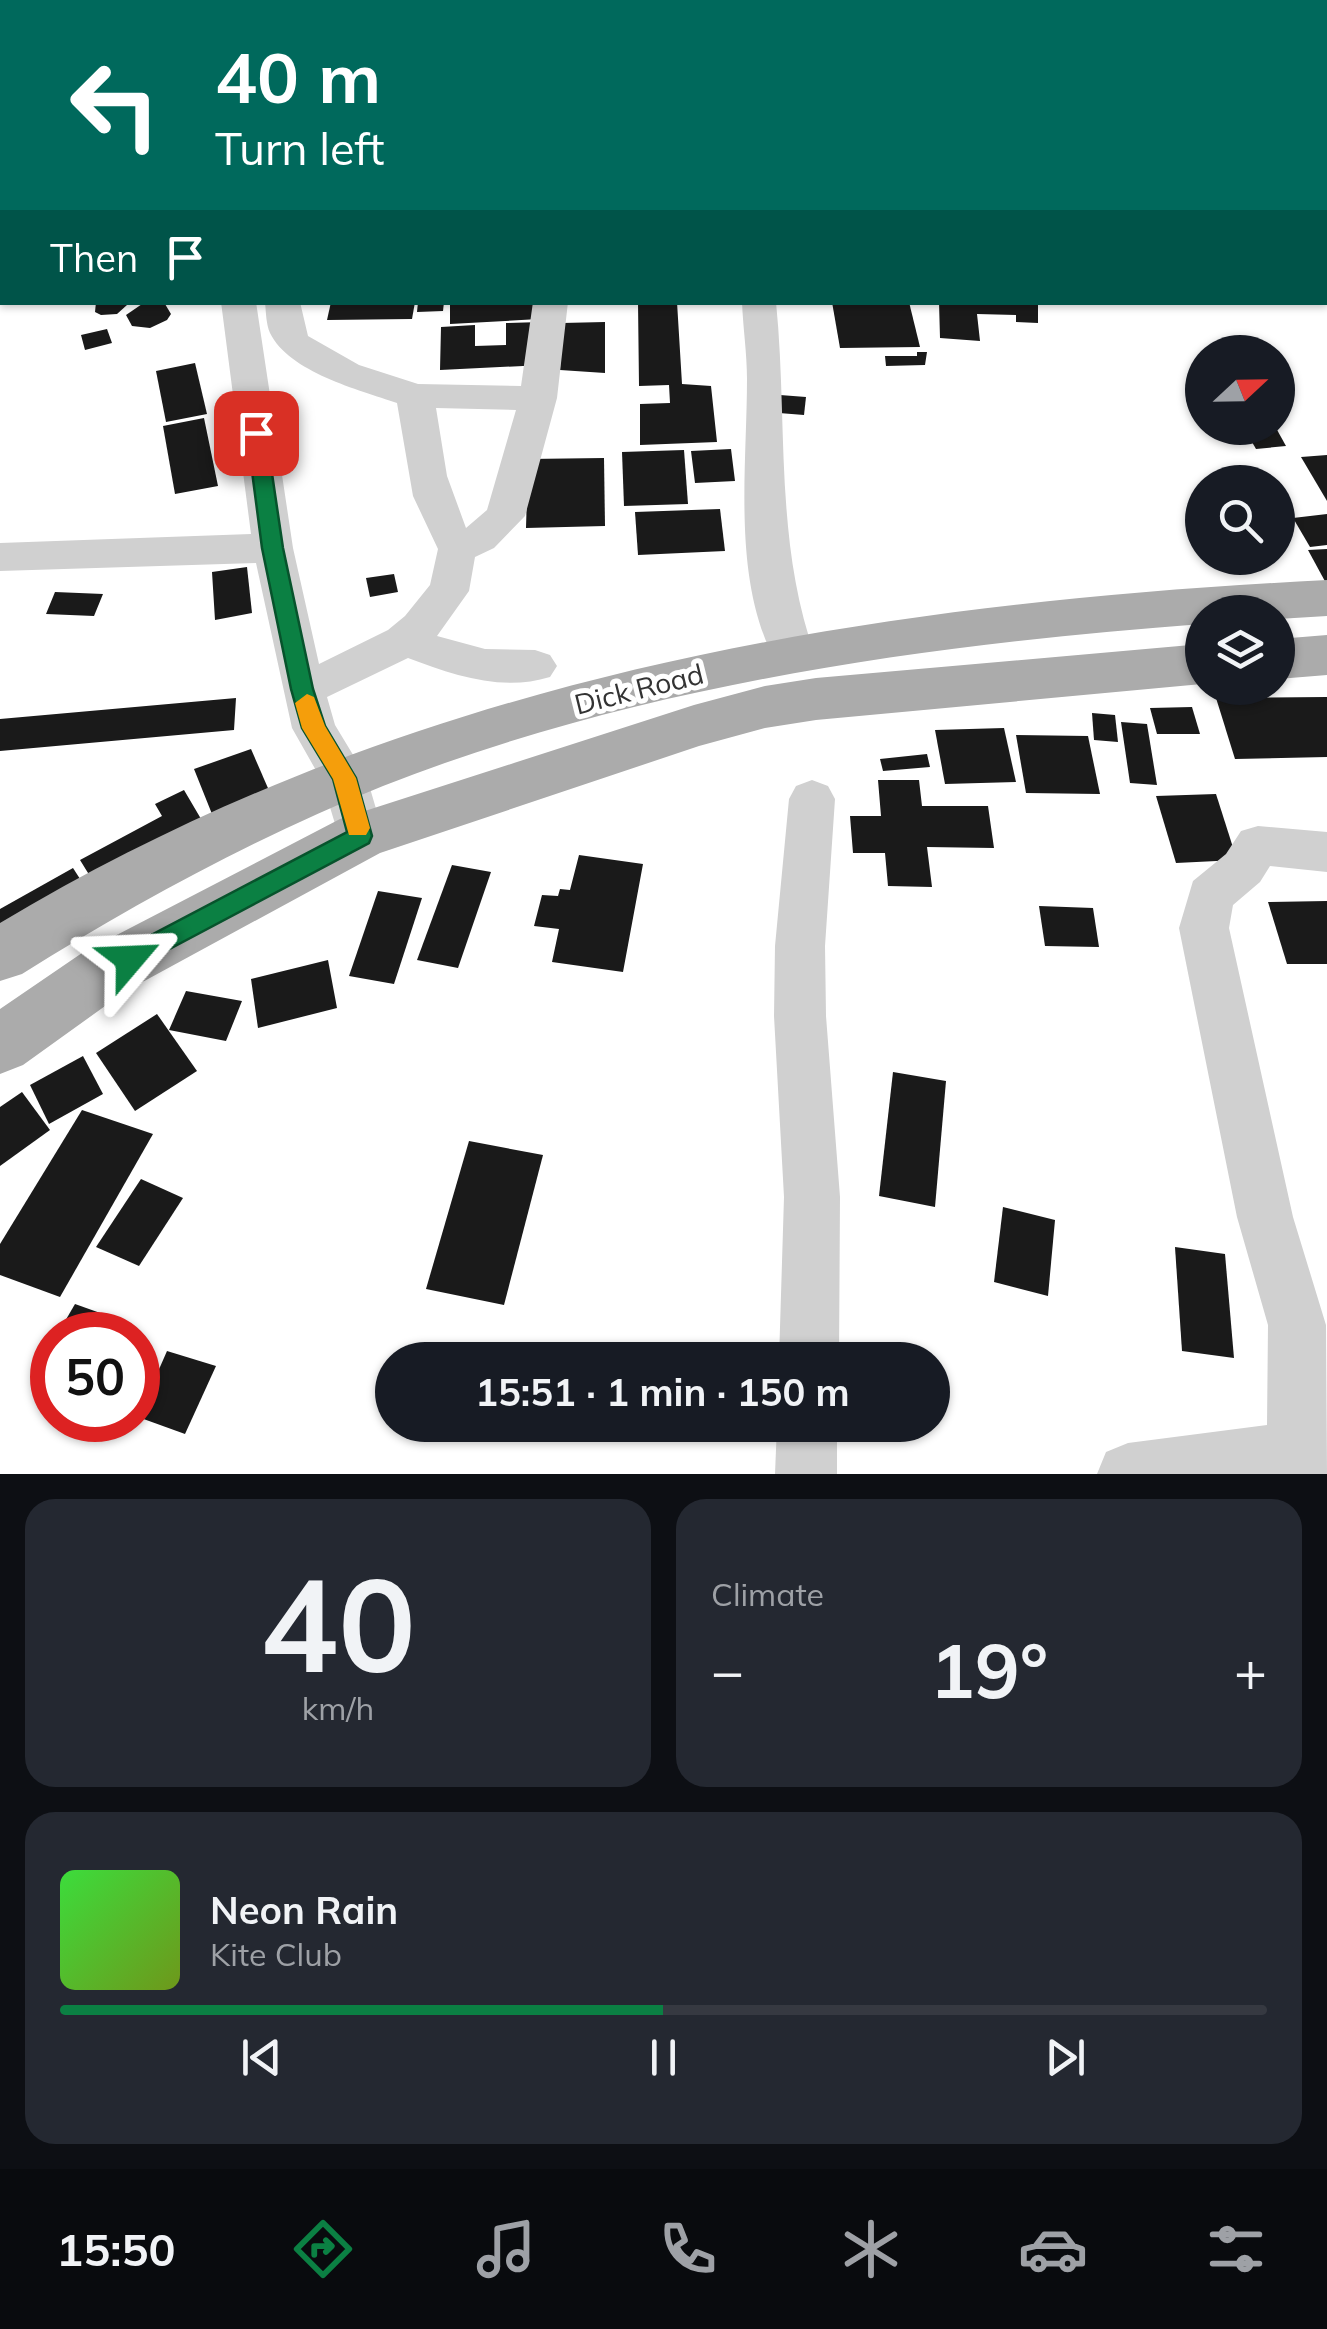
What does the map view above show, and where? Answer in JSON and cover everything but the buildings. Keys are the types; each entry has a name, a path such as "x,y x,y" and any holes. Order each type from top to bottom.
{"main road":[{"name":"Dick Road","path":"0,955 106,893 344,778 440,744 610,694 793,655 998,624 1327,598"},
{"path":"1295,658 1327,655"},
{"name":"Dick Road","path":"0,1045 104,972 360,836 694,726 764,707 816,699 950,690 1072,674 1185,665"}],"street":[{"path":"238,305 273,548 302,689 314,728 344,778 360,836"},
{"path":"282,305 286,330 296,344 346,373 415,396 538,398"},
{"path":"302,689 386,655 406,641 448,592 454,575 452,557 459,548 480,538 506,516 538,398 552,305"},
{"path":"758,305 766,376 764,522 772,580 793,655"},
{"path":"415,396 436,507 444,531 459,548"},
{"path":"0,557 273,548"},
{"path":"406,641 468,664 500,668 535,666"},
{"path":"809,1342 812,1197 800,1016 800,946 812,799"},
{"path":"1128,1474 1313,1454 1297,1325 1265,1217 1204,928 1210,896 1243,868 1258,845 1327,852"},
{"path":"806,1474 807,1442"}],"slow traffic":[{"path":"307,703 314,728 344,778 358,828"}],"route":[{"path":"130,959 360,836 344,778 314,728 302,689 273,548 256,433"}]}
